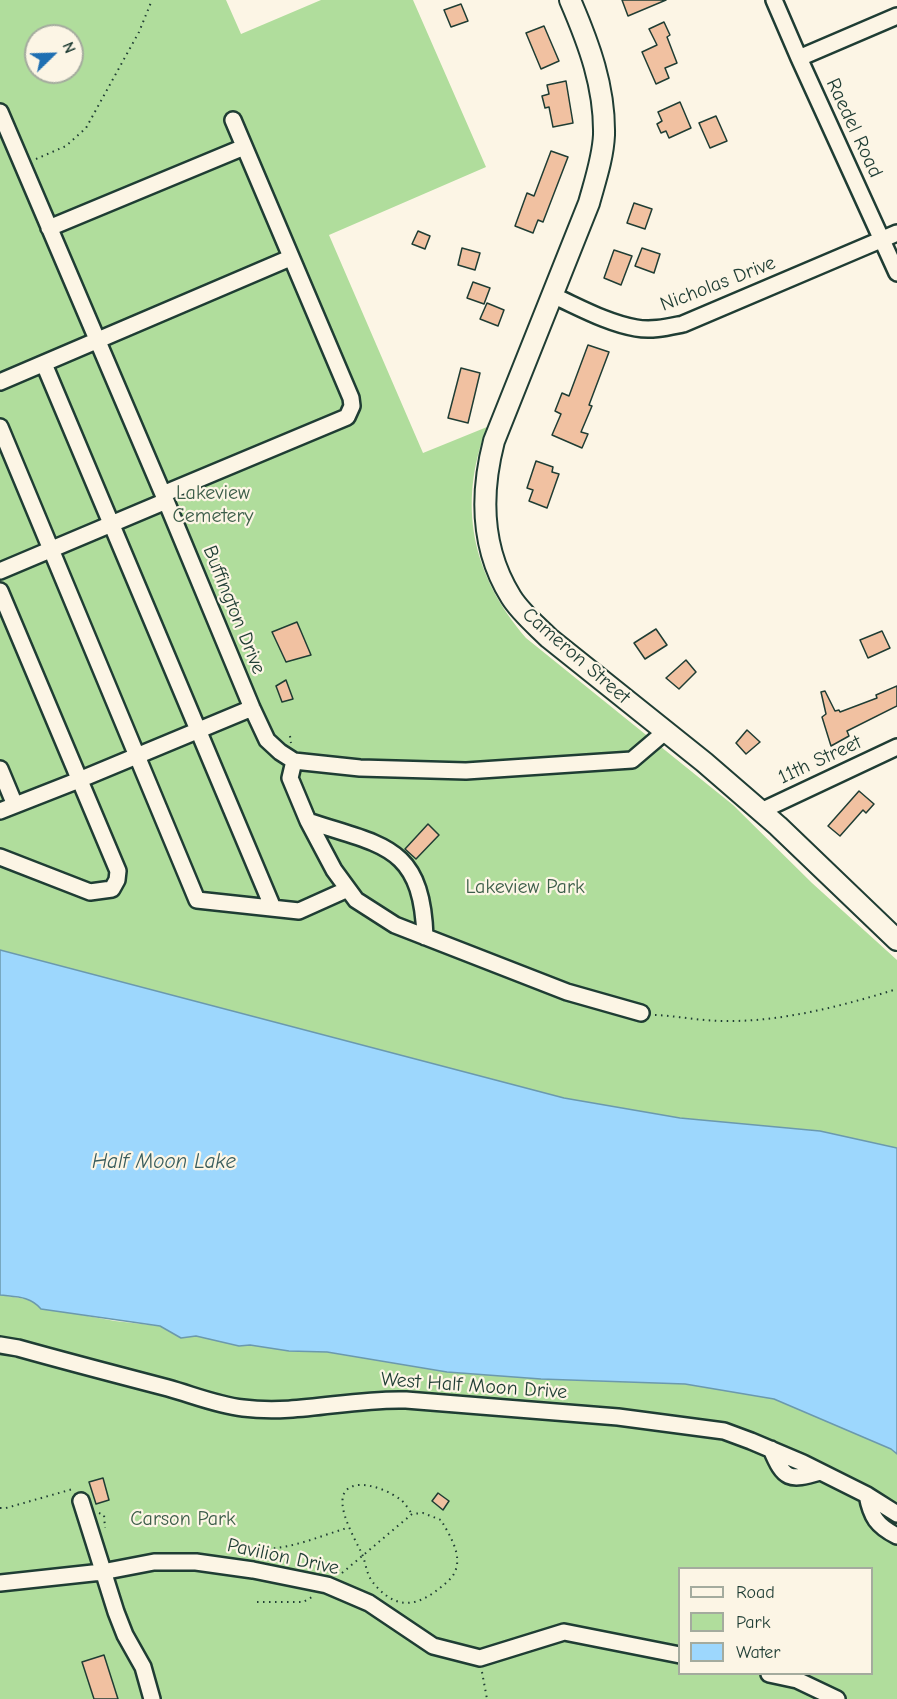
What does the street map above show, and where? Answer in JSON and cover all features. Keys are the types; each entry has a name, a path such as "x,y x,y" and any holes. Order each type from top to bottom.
{"main road":[{"name":"Cameron Street","path":"570,0 589,44 601,89 604,136 599,168 589,203 494,441 484,491 484,516 488,543 498,571 512,598 528,618 549,638 666,731 760,811 897,940"}],"street":[{"name":"Raedel Road","path":"774,0 897,273"},
{"path":"799,58 897,16"},
{"name":"Buffington Drive","path":"0,112 5,140 22,165 267,740 280,752 294,760 360,768 466,771 632,760 666,731"},
{"path":"0,571 111,524 347,417 350,412 351,398 233,120"},
{"path":"49,228 244,147"},
{"name":"Nicholas Drive","path":"552,296 637,329 661,329 683,324 897,232"},
{"path":"0,382 290,258"},
{"path":"44,364 273,908"},
{"path":"0,427 197,900 299,910 348,889"},
{"path":"0,591 118,871 117,880 112,889 90,892 0,857"},
{"path":"0,811 252,708"},
{"name":"11th Street","path":"760,811 897,747"},
{"path":"294,760 290,778 308,821 334,870 356,900 395,925 425,937 567,992 641,1013"},
{"path":"0,769 15,805"},
{"path":"308,821 369,840 394,852 415,877 424,911 425,937"},
{"name":"West Half Moon Drive","path":"0,1345 171,1389 215,1403 243,1408 285,1410 382,1399 618,1417 724,1431 771,1449 820,1472 867,1495 897,1514"},
{"path":"867,1495 870,1511 882,1528 897,1536"},
{"path":"81,1501 116,1612 143,1667 152,1699"},
{"name":"Pavilion Drive","path":"0,1583 102,1572 154,1562 196,1562 253,1570 327,1585 369,1604 433,1646 480,1658"},
{"path":"480,1658 564,1632 678,1655"},
{"path":"774,1675 797,1680 837,1699"}],"path":[{"path":"22,165 66,146 86,128 139,32 152,0"},
{"path":"641,1013 724,1021 762,1019 849,1004 897,989"},
{"path":"342,1573 362,1554 412,1514 423,1514 441,1520 452,1539 458,1557 457,1567 451,1579 417,1602 404,1604 391,1599 378,1589 369,1576 362,1554 348,1528 343,1510 343,1498 352,1486 373,1486 395,1496 412,1514"},
{"path":"253,1570 251,1548 262,1550 300,1543 348,1528"},
{"path":"257,1602 303,1602 319,1592"},
{"path":"480,1658 487,1699"}],"green space":[{"name":"Lakeview Cemetery","path":"0,0 226,0 241,34 321,0 413,0 486,167 329,235 423,453 487,427 478,456 473,484 472,511 475,538 482,564 493,589 526,638 733,805 812,883 897,960 897,1148 820,1131 680,1118 564,1098 0,950 0,132 12,159 24,160 0,104"},
{"name":"Carson Park","path":"0,1295 27,1299 82,1315 160,1326 181,1338 196,1336 239,1346 327,1352 447,1372 541,1379 685,1384 774,1399 891,1449 897,1454 897,1699 0,1699"}],"water":[{"name":"Half Moon Lake","path":"0,950 564,1098 680,1118 820,1131 897,1148 897,1454 891,1449 774,1399 685,1384 541,1379 447,1372 327,1352 239,1346 196,1336 181,1338 160,1326 41,1309 27,1299 0,1295"}],"building":[{"path":"622,0 666,0 628,16"},
{"path":"461,4 468,21 451,27 444,10"},
{"path":"664,22 677,63 665,68 669,78 656,84 642,52 657,45 649,29"},
{"path":"544,26 559,61 541,69 526,33"},
{"path":"566,81 573,123 553,127 549,107 545,108 542,96 549,94 547,85"},
{"path":"680,102 691,128 669,138 666,131 661,133 657,124 662,121 658,112"},
{"path":"716,116 727,141 710,148 699,123"},
{"path":"551,151 568,157 543,222 538,220 533,233 515,226 527,193 534,196"},
{"path":"634,203 652,209 645,229 627,223"},
{"path":"418,231 430,236 425,249 412,244"},
{"path":"462,248 480,253 475,270 458,265"},
{"path":"642,248 660,254 654,273 635,266"},
{"path":"614,250 632,256 621,285 604,278"},
{"path":"473,282 490,288 484,304 467,298"},
{"path":"487,303 504,310 498,326 480,319"},
{"path":"588,345 609,352 581,432 588,434 582,448 552,435 561,414 555,411 562,393 569,396"},
{"path":"461,368 480,373 468,423 448,418"},
{"path":"536,461 553,467 552,472 559,474 547,508 529,501 533,490 527,488"},
{"path":"297,622 311,655 286,662 272,632"},
{"path":"656,629 667,645 645,659 634,643"},
{"path":"882,631 890,648 868,658 860,640"},
{"path":"686,660 696,672 679,689 666,678"},
{"path":"286,680 293,699 282,702 276,686"},
{"path":"897,686 897,706 847,731 849,736 831,746 822,717 826,714 821,692 825,691 835,711 840,712 877,698 876,695"},
{"path":"747,730 760,742 746,754 736,743"},
{"path":"859,791 874,804 866,813 863,810 840,836 828,826"},
{"path":"428,824 439,835 416,859 405,849"},
{"path":"103,1478 109,1500 96,1504 89,1482"},
{"path":"438,1493 449,1501 443,1510 432,1501"},
{"path":"104,1655 118,1699 94,1699 82,1662"}],"park label":[{"name":"Lakeview Park","path":"525,887"}]}
